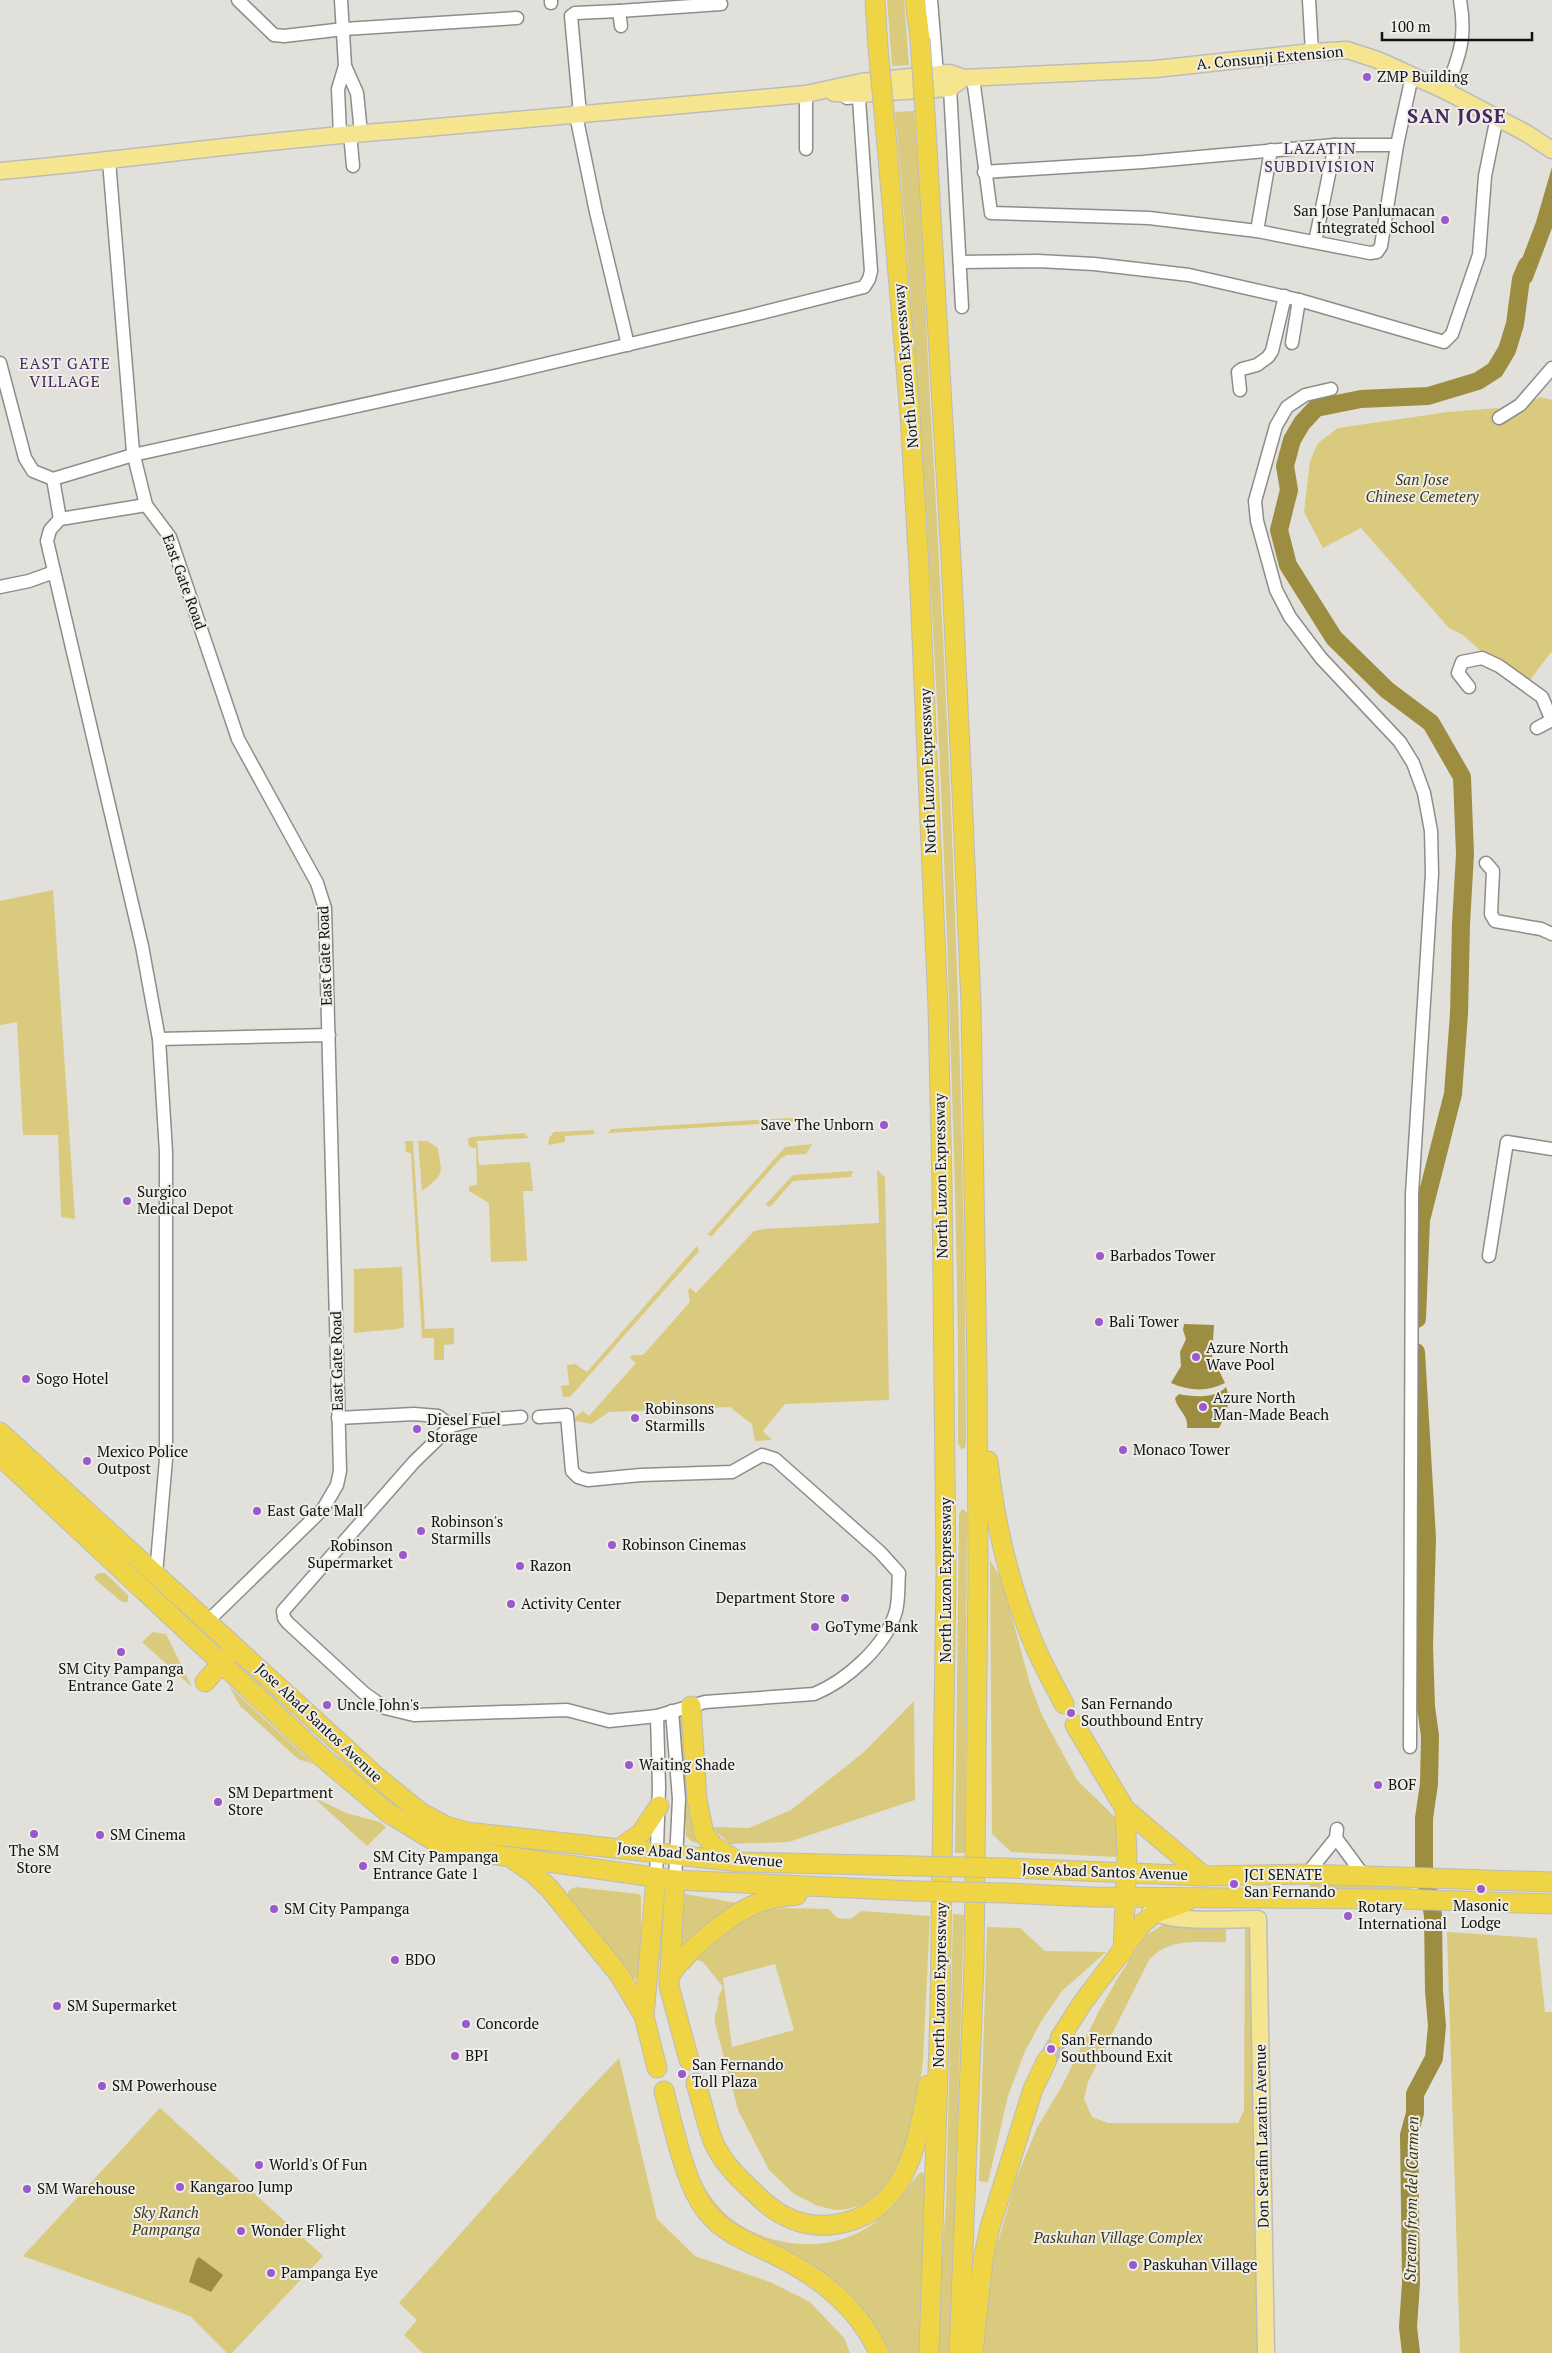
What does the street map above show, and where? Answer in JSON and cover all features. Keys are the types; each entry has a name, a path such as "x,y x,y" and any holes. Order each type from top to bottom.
{"highway":[{"name":"North Luzon Expressway","path":"875,0 914,480 938,1006 946,1572 940,2010 929,2353"},
{"name":"North Luzon Expressway","path":"916,0 925,112 951,549 961,769 970,1004 977,1368 978,1572 974,1965 959,2353"},
{"path":"977,1368 989,1474 1001,1546 1024,1621 1064,1704"},
{"name":"Jose Abad Santos Avenue","path":"0,1432 23,1465 226,1659 323,1758 402,1822 447,1846 508,1857 675,1880 915,1891 1130,1898 1402,1898 1552,1904"},
{"name":"Jose Abad Santos Avenue","path":"0,1456 23,1465 102,1527 208,1621 348,1751 415,1808 446,1826 467,1832 740,1862 1007,1868 1204,1876 1307,1874 1552,1882"},
{"path":"102,1527 152,1583 226,1659 313,1734 348,1751"},
{"path":"205,1682 226,1659"},
{"path":"691,1706 697,1799 704,1834 714,1846 740,1862"},
{"path":"1074,1725 1125,1809 1204,1876"},
{"path":"620,1849 641,1833 659,1806"},
{"path":"1123,1952 1130,1898 1124,1873 1127,1856 1125,1809"},
{"path":"508,1857 534,1874 559,1898 619,1974 644,2016 657,2068"},
{"path":"644,2016 656,1878"},
{"path":"675,1880 669,1978 672,2006 689,2060"},
{"path":"669,1978 674,1968 688,1951 749,1907 773,1898 852,1888"},
{"path":"1060,2038 1082,2002 1123,1952 1143,1923 1197,1898"},
{"path":"696,2083 714,2142 742,2183 772,2209 796,2222 808,2226 821,2226 854,2221 874,2209 887,2196 904,2174 911,2159 922,2120 940,2010"},
{"path":"973,2353 983,2260 990,2227 1033,2089 1047,2060"},
{"path":"664,2091 690,2180 708,2213 731,2235 789,2262 832,2290 855,2313 879,2353"}],"main road":[{"name":"A. Consunji Extension","path":"963,81 1156,69 1347,50 1378,60 1446,91 1497,117 1552,150"},
{"path":"813,93 861,82 950,73 963,81"},
{"path":"0,171 109,161 350,134 405,134 686,103 813,93 852,95 963,81"},
{"path":"1130,1898 1160,1915"},
{"name":"Don Serafin Lazatin Avenue","path":"1160,1915 1196,1919 1258,1919 1266,2353"}],"street":[{"path":"238,0 274,35 279,36 344,29 517,18"},
{"path":"253,0 254,16"},
{"path":"342,0 345,66 338,89 350,134 353,166"},
{"path":"931,0 938,74"},
{"path":"1309,0 1312,52"},
{"path":"1446,91 1462,50 1464,29 1460,0"},
{"path":"628,345 596,212 578,115 571,16 575,13 721,4"},
{"path":"619,11 620,26"},
{"path":"345,66 357,93 350,134"},
{"path":"963,81 984,172 989,208 994,214 1149,218 1257,230 1377,252 1382,246 1398,145 1412,76"},
{"path":"962,307 960,262 963,81"},
{"path":"0,363 25,458 32,471 53,479 133,455 500,375 864,287 867,284 871,271 859,99 856,97 832,99 813,93 806,149"},
{"path":"960,262 1038,261 1124,266 1189,276 1284,296 1441,342 1448,339 1452,334 1479,255 1486,176 1497,117"},
{"path":"984,172 1143,162 1335,144 1398,145"},
{"path":"1315,242 1335,144"},
{"path":"1257,230 1271,150"},
{"name":"East Gate Road","path":"109,161 133,455 146,505 170,538 238,739 323,897 329,1035 340,1471 338,1485 324,1509 208,1621"},
{"path":"1240,390 1238,372 1264,361 1272,351 1284,296"},
{"path":"1292,343 1299,300"},
{"path":"1499,418 1520,405 1551,371"},
{"path":"1332,389 1305,396 1287,407 1276,426 1264,466 1256,501 1256,514 1276,590 1290,617 1321,658 1400,742 1413,763 1424,793 1431,831 1432,874 1412,1194 1410,1748"},
{"path":"53,479 60,518"},
{"path":"146,505 60,518 50,530 47,541 142,946 159,1039 166,1152 166,1459 156,1574"},
{"path":"0,587 30,581 54,572"},
{"path":"1469,687 1459,676 1462,662 1478,657 1499,666 1542,697 1552,720 1537,728"},
{"path":"1486,863 1493,871 1491,914 1495,922 1542,929 1552,934"},
{"path":"159,1039 329,1035"},
{"path":"1489,1256 1506,1142 1552,1149"},
{"path":"338,1418 414,1414 438,1416 451,1426"},
{"path":"521,1417 471,1421 451,1426 414,1462 286,1605 283,1611 284,1618 364,1693 384,1708 414,1715 567,1710 609,1720 657,1716 705,1702 814,1694 830,1688 856,1667 881,1640 896,1610 899,1573 880,1552 775,1459 762,1455 732,1472 640,1475 588,1480 578,1477 572,1471 567,1415 539,1416"},
{"path":"672,1711 679,1799 675,1880"},
{"path":"656,1878 659,1806 657,1716"},
{"path":"1307,1874 1337,1834 1364,1876"}],"green space":[{"path":"887,0 904,0 909,65 892,66"},
{"path":"914,111 952,824 960,1071 965,1319 966,1443 965,1448 961,1449 958,1443 957,1278 941,778 922,445 895,112"},
{"name":"San Jose Chinese Cemetery","path":"1540,397 1552,400 1552,651 1530,680 1484,654 1463,635 1449,628 1361,528 1323,548 1304,512 1310,461 1318,443 1338,428 1448,412 1498,408 1504,417"},
{"path":"53,890 75,1219 61,1217 58,1135 23,1135 17,1022 0,1025 0,901"},
{"path":"806,1117 811,1121 608,1133 611,1129"},
{"path":"593,1130 595,1134 565,1136 565,1142 548,1145 549,1138 554,1132"},
{"path":"524,1133 529,1138 477,1141 479,1165 530,1162 533,1191 523,1191 527,1261 491,1262 489,1203 469,1191 469,1186 477,1185 476,1148 469,1147 468,1139 472,1137"},
{"path":"405,1141 413,1141 425,1329 454,1328 454,1344 444,1345 444,1360 434,1360 434,1338 422,1338 411,1153 406,1152"},
{"path":"418,1141 427,1141 438,1148 441,1169 435,1181 422,1191"},
{"path":"812,1144 806,1154 787,1155 781,1158 712,1236 707,1235 785,1147"},
{"path":"877,1170 885,1177 889,1400 785,1404 763,1431 772,1440 755,1441 752,1424 730,1407 609,1412 591,1424 577,1421 574,1424 574,1418 583,1411 589,1416 636,1363 630,1358 632,1355 643,1355 690,1302 688,1291 690,1288 696,1293 754,1231 879,1223"},
{"path":"853,1171 851,1177 793,1181 770,1207 765,1205 793,1175"},
{"path":"697,1246 699,1251 570,1397 563,1397 561,1386 569,1385 567,1365 575,1364 587,1372"},
{"path":"402,1267 404,1327 354,1333 354,1269"},
{"path":"963,1509 967,1513 965,1853 955,1853 959,1513"},
{"path":"990,1560 1002,1580 1030,1684 1042,1715 1077,1780 1120,1822 1121,1851 1117,1857 1011,1852 992,1834"},
{"path":"98,1573 105,1573 128,1595 128,1602 122,1602 96,1580 94,1577"},
{"path":"153,1632 166,1634 192,1687 142,1642"},
{"path":"229,1686 313,1764 298,1759 240,1706"},
{"path":"914,1701 915,1800 789,1842 730,1844 711,1827 749,1828 791,1810 864,1752"},
{"path":"678,1712 683,1713 700,1841 697,1843 692,1842 686,1836"},
{"path":"313,1797 346,1813 380,1822 386,1827 367,1846"},
{"path":"1310,1884 1410,1885 1410,1890 1310,1888"},
{"path":"576,1887 639,1894 641,1896 641,1974 637,1979 631,1977 567,1896 569,1890"},
{"path":"685,1894 743,1904 678,1952"},
{"path":"786,1908 829,1909 837,1918 850,1919 862,1911 930,1916 923,2061 916,2113 896,2173 881,2191 864,2204 848,2209 835,2210 818,2206 794,2194 769,2170 738,2110 715,2023 718,1998 723,1987 703,1962 697,1960 688,1970 688,1961 748,1916 766,1910","holes":["775,1964 794,2030 732,2047 723,1978"]},
{"path":"953,1914 964,1915 955,2203 958,2285 955,2353 934,2353 946,2205"},
{"name":"Paskuhan Village Complex","path":"1167,1922 1226,1925 1226,1942 1175,1944 1165,1948 1149,1960 1088,2082 1084,2099 1092,2117 1108,2123 1238,2123 1244,2111 1245,1925 1253,1926 1258,2353 980,2353 992,2263 1016,2179 1037,2128 1063,2084 1099,2011 1119,1976 1144,1937"},
{"path":"987,1927 1020,1928 1045,1951 1106,1952 1062,1991 1042,2020 1025,2051 1008,2096 988,2182 979,2181"},
{"path":"1447,1932 1537,1938 1545,2012 1552,2012 1552,2353 1460,2353"},
{"path":"619,2058 657,2219 695,2256 770,2282 810,2302 844,2338 850,2353 423,2353 404,2335 417,2320 399,2303 581,2098"},
{"name":"Sky Ranch Pampanga","path":"160,2108 323,2256 232,2353 227,2353 190,2316 23,2256"},
{"path":"921,2172 926,2175 922,2353 888,2353 872,2326 716,2215 699,2180 719,2207 734,2221 767,2237 785,2242 804,2244 840,2240 858,2233 874,2223 886,2212"}],"shaded area":[{"path":"1552,167 1552,228 1532,281 1524,288 1512,285 1536,222"},
{"name":"Azure North Wave Pool","path":"1184,1324 1214,1325 1212,1356 1225,1383 1212,1388 1192,1389 1171,1383 1181,1366 1180,1352 1186,1339 1183,1330"},
{"name":"Azure North Man-Made Beach","path":"1226,1387 1228,1403 1226,1413 1219,1428 1187,1428 1185,1416 1175,1398 1179,1394 1197,1396 1216,1394"},
{"path":"199,2257 223,2275 211,2292 189,2282 196,2260"}],"waterway":[{"path":"1417,1319 1421,1220 1453,1094 1459,1014 1465,854 1462,777 1431,723 1387,690 1334,638 1288,565 1279,530 1289,490 1285,466 1292,440 1302,423 1316,408 1361,399 1428,396 1478,381 1495,370 1507,350 1515,324 1521,279 1527,265"},
{"name":"Stream from del Carmen","path":"1411,2353 1408,2327 1411,2283 1409,2135 1415,2113 1415,2094 1434,2058 1437,2026 1434,1991 1433,1915 1424,1870 1424,1818 1429,1784 1430,1736 1426,1707 1424,1646 1427,1538 1416,1352"}],"tunnel":[{"path":"1047,2060 1060,2038"}],"place":[{"name":"ZMP Building","path":"1367,77"},
{"name":"San Jose Panlumacan Integrated School","path":"1445,220"},
{"name":"Save The Unborn","path":"884,1125"},
{"name":"Surgico Medical Depot","path":"127,1201"},
{"name":"Barbados Tower","path":"1100,1256"},
{"name":"Bali Tower","path":"1099,1322"},
{"name":"Azure North Wave Pool","path":"1196,1357"},
{"name":"Sogo Hotel","path":"26,1379"},
{"name":"Azure North Man-Made Beach","path":"1203,1407"},
{"name":"Robinsons Starmills","path":"635,1418"},
{"name":"Diesel Fuel Storage","path":"417,1429"},
{"name":"Monaco Tower","path":"1123,1450"},
{"name":"Mexico Police Outpost","path":"87,1461"},
{"name":"East Gate Mall","path":"257,1511"},
{"name":"Robinson's Starmills","path":"421,1531"},
{"name":"Robinson Cinemas","path":"612,1545"},
{"name":"Robinson Supermarket","path":"403,1555"},
{"name":"Razon","path":"520,1566"},
{"name":"Department Store","path":"845,1598"},
{"name":"Activity Center","path":"511,1604"},
{"name":"GoTyme Bank","path":"815,1627"},
{"name":"SM City Pampanga Entrance Gate 2","path":"121,1652"},
{"name":"Uncle John's","path":"327,1705"},
{"name":"San Fernando Southbound Entry","path":"1071,1713"},
{"name":"Waiting Shade","path":"629,1765"},
{"name":"BOF","path":"1378,1785"},
{"name":"SM Department Store","path":"218,1802"},
{"name":"The SM Store","path":"34,1834"},
{"name":"SM Cinema","path":"100,1835"},
{"name":"SM City Pampanga Entrance Gate 1","path":"363,1866"},
{"name":"JCI SENATE San Fernando","path":"1234,1884"},
{"name":"Masonic Lodge","path":"1481,1889"},
{"name":"SM City Pampanga","path":"274,1909"},
{"name":"Rotary International","path":"1348,1916"},
{"name":"BDO","path":"395,1960"},
{"name":"SM Supermarket","path":"57,2006"},
{"name":"Concorde","path":"466,2024"},
{"name":"San Fernando Southbound Exit","path":"1051,2049"},
{"name":"BPI","path":"455,2056"},
{"name":"San Fernando Toll Plaza","path":"682,2074"},
{"name":"SM Powerhouse","path":"102,2086"},
{"name":"World's Of Fun","path":"259,2165"},
{"name":"Kangaroo Jump","path":"180,2187"},
{"name":"SM Warehouse","path":"27,2189"},
{"name":"Wonder Flight","path":"241,2231"},
{"name":"Paskuhan Village","path":"1133,2265"},
{"name":"Pampanga Eye","path":"271,2273"}],"district":[{"name":"SAN JOSE","path":"1457,116"},
{"name":"LAZATIN SUBDIVISION","path":"1320,157"},
{"name":"EAST GATE VILLAGE","path":"65,372"}]}
